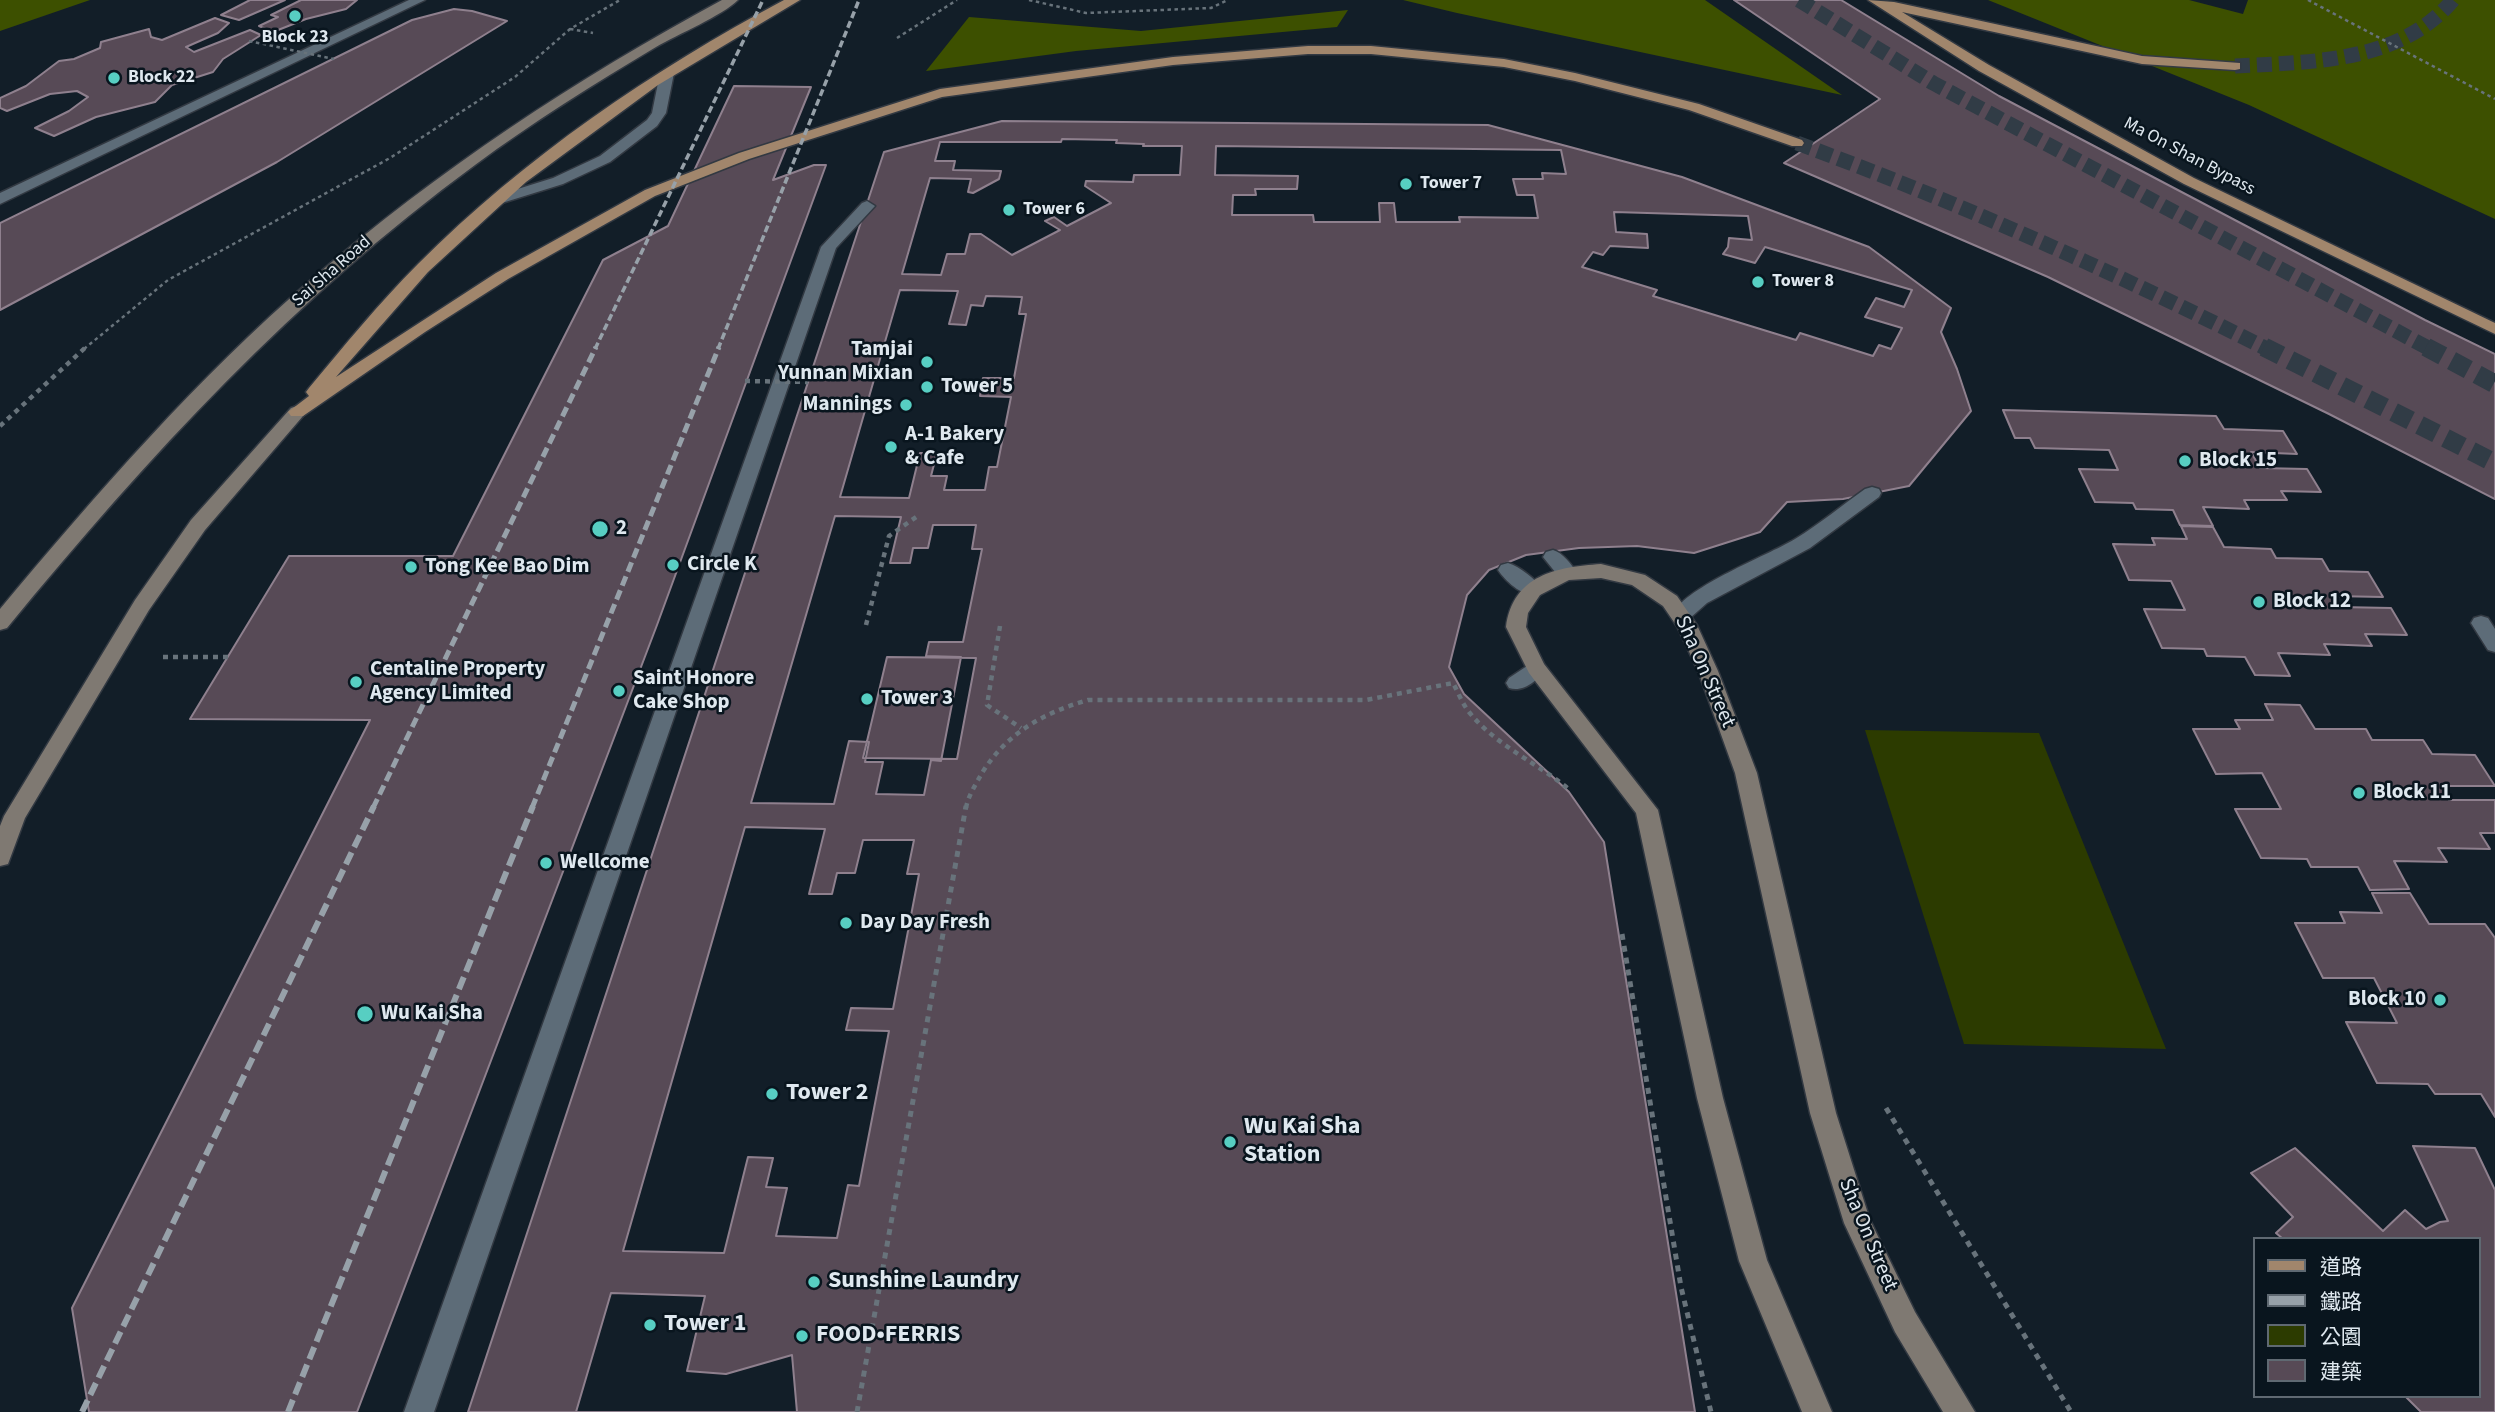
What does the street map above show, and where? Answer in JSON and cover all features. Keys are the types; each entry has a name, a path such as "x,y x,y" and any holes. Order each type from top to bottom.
{"main road":[{"name":"Sai Sha Road","path":"0,623 87,517 176,420 264,332 344,261 429,192 571,92 642,49 732,0"},
{"path":"0,857 15,816 142,605 198,525 387,306 438,253 562,146 715,42 794,0"},
{"path":"1876,1 2142,60 2235,66"},
{"name":"Ma On Shan Bypass","path":"1876,1 1984,68 2189,181 2495,329"},
{"path":"297,412 419,328 502,276 650,193 744,156 940,93 1173,61 1308,50 1371,50 1504,63 1575,77 1694,107 1797,143"},
{"name":"Sha On Street","path":"1533,590 1548,580 1567,573 1601,571 1638,580 1656,589 1682,614 1708,671 1746,773 1823,1113 1858,1223 1905,1322 1960,1412"},
{"path":"1533,590 1518,612 1516,627 1536,667 1647,810 1710,1098 1753,1261 1816,1412"}],"lane":[{"path":"0,199 419,0"},
{"path":"497,200 558,181 605,159 652,123 659,113 667,73"},
{"path":"419,1412 829,247 867,206"},
{"path":"1682,614 1700,598 1803,543 1872,493"},
{"path":"1553,557 1567,573"},
{"path":"1508,570 1533,590"},
{"path":"2481,623 2495,645"},
{"path":"1516,683 1536,667"}],"path":[{"path":"0,426 103,332 168,280 390,158 516,77 570,29 620,0"},
{"path":"897,38 957,0"},
{"path":"1029,0 1086,13 1211,8 1228,0"},
{"path":"2308,0 2495,99"},
{"path":"249,41 334,59"},
{"path":"745,381 808,382"},
{"path":"866,625 889,536 919,515"},
{"path":"1000,626 987,705 1021,728"},
{"path":"111,656 228,657"},
{"path":"857,1412 967,802 981,772 998,749 1021,728 1059,707 1088,700 1366,700 1453,684 1468,710 1501,744 1546,770 1574,794"},
{"path":"1621,927 1681,1287 1711,1412"},
{"path":"1886,1108 2071,1412"}],"green space":[{"path":"0,0 90,0 0,31"},
{"path":"1403,0 1705,0 1842,95 1457,13"},
{"path":"1988,0 2189,0 2243,14 2248,0 2495,0 2495,219 2249,105"},
{"path":"1348,10 1337,27 1076,51 926,71 969,17 1141,31"},
{"path":"1865,730 2039,733 2166,1049 1964,1044"}],"building":[{"name":"Block 23","path":"250,0 285,0 239,20 221,15"},
{"name":"Block 23","path":"301,0 357,0 346,9 306,19 273,32 259,26 278,17 271,15"},
{"path":"1734,0 1841,0 1999,96 2425,320 2495,354 2495,499 2329,414 2048,277 1784,163 1880,99"},
{"path":"454,9 507,21 277,162 0,310 0,223 412,20"},
{"name":"Block 22","path":"215,18 229,23 218,33 186,47 194,52 250,30 261,35 223,59 213,72 172,85 155,102 96,117 54,136 35,128 69,111 88,97 77,91 50,94 7,111 0,108 0,98 26,86 59,61 74,59 100,48 101,42 149,29 151,37 162,40"},
{"name":"Wu Kai Sha","path":"734,86 811,87 773,180 814,165 826,165 657,625 357,1412 89,1412 72,1308 370,720 190,719 289,556 453,556 603,260 668,226"},
{"path":"1002,121 1488,125 1682,177 1869,247 1951,308 1941,332 1971,411 1909,486 1843,499 1787,502 1760,532 1694,553 1637,546 1579,548 1526,555 1489,570 1467,595 1449,667 1464,694 1569,792 1604,842 1695,1412 468,1412 884,152"},
{"name":"Tower 6","path":"1062,139 1117,140 1116,143 1144,144 1143,146 1182,146 1180,175 1134,175 1133,182 1086,181 1085,186 1111,203 1067,226 1054,217 1045,221 1060,230 1012,255 981,234 970,234 965,254 947,254 941,275 902,274 930,178 971,179 968,192 973,193 999,179 1001,171 953,170 955,161 935,161 940,142 1061,142"},
{"name":"Tower 7","path":"1216,146 1561,150 1566,174 1542,173 1543,179 1513,179 1517,195 1534,195 1538,218 1459,217 1460,222 1396,222 1394,203 1379,203 1380,222 1314,222 1313,215 1232,215 1233,195 1256,195 1255,189 1297,189 1298,176 1215,175"},
{"name":"Tower 8","path":"1614,212 1748,216 1752,240 1729,238 1728,247 1723,254 1755,263 1765,247 1912,290 1904,307 1876,298 1865,317 1902,328 1891,349 1879,345 1873,356 1800,333 1796,340 1653,296 1657,290 1582,267 1593,252 1603,255 1610,246 1648,248 1647,234 1616,232"},
{"name":"Tower 5","path":"900,290 958,291 949,324 966,325 971,305 983,306 986,296 1022,297 1019,314 1026,314 1014,378 983,378 980,396 1011,397 997,467 989,467 985,490 944,490 947,476 931,476 937,453 920,453 909,498 840,497"},
{"name":"Block 15","path":"2003,410 2216,416 2224,429 2283,431 2297,454 2251,452 2260,468 2307,469 2321,492 2281,491 2287,500 2244,500 2249,509 2203,507 2213,526 2180,525 2173,510 2136,509 2133,503 2095,502 2079,469 2118,470 2109,450 2035,448 2030,438 2015,438"},
{"name":"Tower 3","path":"835,516 901,517 890,563 910,563 913,548 928,548 933,525 976,525 972,549 982,549 963,642 929,642 926,656 961,657 941,761 931,760 924,795 876,794 883,762 865,762 869,742 849,741 834,804 751,803"},
{"name":"Block 12","path":"2181,526 2213,527 2224,547 2271,549 2276,558 2322,559 2329,571 2368,572 2383,597 2333,596 2340,607 2391,608 2407,635 2365,634 2372,646 2324,644 2330,655 2278,653 2290,676 2255,675 2245,657 2207,656 2204,649 2162,648 2144,609 2185,610 2171,581 2129,580 2113,544 2155,545 2152,538 2187,539"},
{"path":"887,657 976,658 957,759 863,758"},
{"name":"Block 11","path":"2265,704 2300,705 2315,729 2366,729 2372,740 2423,740 2432,754 2475,755 2495,786 2441,786 2449,800 2495,800 2495,833 2480,833 2490,849 2438,848 2447,862 2394,861 2409,889 2370,890 2358,867 2311,867 2307,859 2261,858 2235,809 2281,809 2262,773 2216,774 2193,729 2240,729 2235,720 2273,720"},
{"name":"Tower 2","path":"745,827 825,829 809,894 832,894 837,873 855,873 863,840 914,840 907,874 919,874 893,1009 851,1008 846,1030 889,1031 859,1186 848,1185 837,1238 776,1236 787,1188 766,1187 773,1158 748,1157 724,1253 623,1251"},
{"name":"Block 10","path":"2372,893 2410,893 2429,924 2485,924 2495,938 2495,1117 2481,1094 2435,1094 2428,1084 2377,1083 2346,1022 2397,1023 2374,978 2323,978 2295,923 2345,923 2340,912 2382,913"},
{"path":"2413,1146 2475,1148 2495,1190 2495,1412 2421,1412 2407,1398 2481,1398 2481,1237 2281,1237 2276,1233 2293,1217 2251,1173 2295,1148 2383,1231 2405,1210 2426,1229 2448,1221"},
{"name":"Tower 1","path":"611,1293 705,1296 687,1371 726,1374 792,1355 797,1412 576,1412"}],"tunnel":[{"path":"1799,0 1933,83 2430,349"},
{"path":"2235,66 2323,60 2381,48 2432,21 2453,0"},
{"path":"1797,143 1917,189 2035,239 2267,349"},
{"path":"2264,347 2495,463"},
{"path":"2426,347 2495,384"}],"railway":[{"path":"595,349 763,0"},
{"path":"718,349 859,0"},
{"path":"373,808 596,347"},
{"path":"532,808 719,347"},
{"path":"82,1412 374,806"},
{"path":"288,1412 533,806"}],"place":[{"name":"Block 23","path":"295,16"},
{"name":"Block 22","path":"114,78"},
{"name":"Tower 7","path":"1406,184"},
{"name":"Tower 6","path":"1009,210"},
{"name":"Tower 8","path":"1758,282"},
{"name":"Tamjai Yunnan Mixian","path":"927,362"},
{"name":"Tower 5","path":"927,387"},
{"name":"Mannings","path":"906,405"},
{"name":"A-1 Bakery & Cafe","path":"891,447"},
{"name":"Block 15","path":"2185,461"},
{"name":"2","path":"600,529"},
{"name":"Circle K","path":"673,565"},
{"name":"Tong Kee Bao Dim","path":"411,567"},
{"name":"Block 12","path":"2259,602"},
{"name":"Centaline Property Agency Limited","path":"356,682"},
{"name":"Saint Honore Cake Shop","path":"619,691"},
{"name":"Tower 3","path":"867,699"},
{"name":"Block 11","path":"2359,793"},
{"name":"Wellcome","path":"546,863"},
{"name":"Day Day Fresh","path":"846,923"},
{"name":"Block 10","path":"2440,1000"},
{"name":"Wu Kai Sha","path":"365,1014"},
{"name":"Tower 2","path":"772,1094"},
{"name":"Wu Kai Sha Station","path":"1230,1142"},
{"name":"Sunshine Laundry","path":"814,1282"},
{"name":"Tower 1","path":"650,1325"},
{"name":"FOOD•FERRIS","path":"802,1336"}]}
